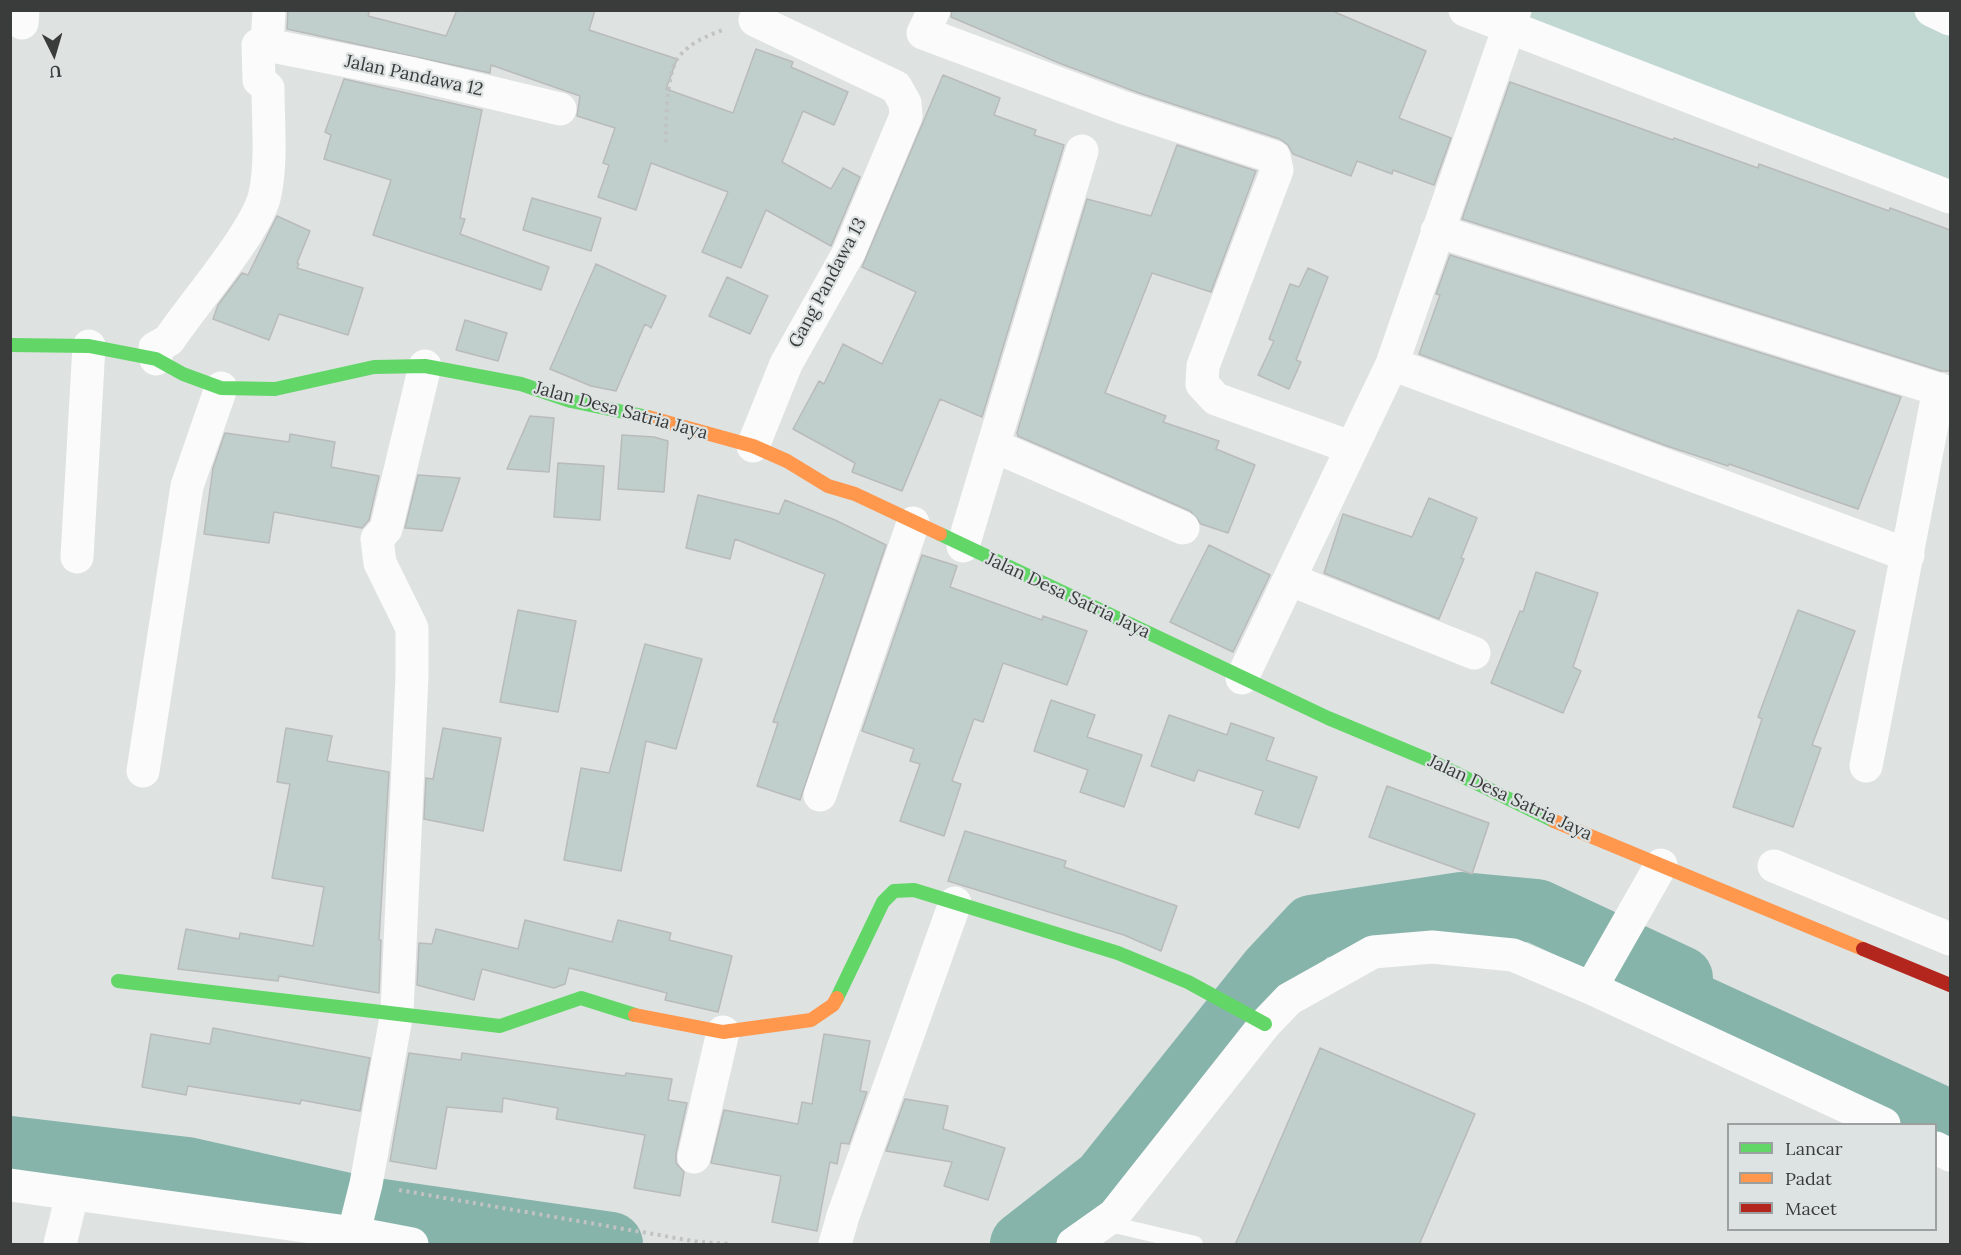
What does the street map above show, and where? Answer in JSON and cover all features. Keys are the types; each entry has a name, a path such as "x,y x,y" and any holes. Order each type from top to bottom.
{"street":[{"path":"156,359 155,348 169,340 242,238 265,196 268,163 268,88 259,80 258,45 267,45 269,10"},
{"path":"934,10 923,33 1135,112 1274,157 1277,170 1203,366 1202,384 1207,394 1216,399 1350,447"},
{"path":"1466,10 1513,19 1950,197"},
{"path":"1930,10 1950,19"},
{"path":"1242,678 1290,580 1350,447 1392,364 1513,19"},
{"name":"Gang Pandawa 13","path":"753,446 786,364 849,252 904,123 905,103 896,87 755,20"},
{"name":"Jalan Pandawa 12","path":"267,45 414,74 560,109"},
{"path":"963,546 1082,152"},
{"path":"1437,231 1945,391 1908,555 1866,766"},
{"name":"Jalan Desa Satria Jaya","path":"10,345 89,346 156,359 183,374 221,388 275,389 374,367 425,366 521,384 571,401 632,413 753,446 787,461 828,486 855,494 1045,582 1328,718 1431,761 1521,807 1659,868 1950,985"},
{"path":"77,558 89,346"},
{"path":"1392,364 1908,555"},
{"path":"353,1239 366,1184 397,1012 413,636 410,623 380,563 377,539 386,529 425,366"},
{"path":"143,771 187,486 221,388"},
{"path":"994,446 1183,528"},
{"path":"820,795 914,523"},
{"path":"1290,580 1474,652"},
{"path":"1774,866 1950,939"},
{"path":"1591,988 1659,868"},
{"path":"118,981 397,1012 500,1026 580,998 649,1019 723,1032 811,1020 832,1005 883,902 894,891 915,890 1118,953 1188,982 1265,1024"},
{"path":"835,1245 843,1216 955,903"},
{"path":"1073,1245 1106,1223 1265,1024 1290,999 1373,952 1432,947 1513,955 1591,988 1880,1123"},
{"path":"694,1157 723,1032"},
{"path":"10,1185 353,1239 412,1245"},
{"path":"60,1245 72,1195"}],"lane":[{"path":"1106,1223 1194,1245"}],"path":[{"path":"666,142 666,101 678,58 706,36 755,20"},
{"path":"366,1184 548,1218 699,1242 732,1245"}],"shaded area":[{"path":"1465,11 1931,11 1950,19 1950,197"},
{"path":"1462,904 1537,911 1613,946 1591,988 1432,947 1318,981 1075,1244 1022,1244 1104,1180 1271,971 1312,927"},
{"path":"1622,937 1950,1087 1950,1155 1937,1148 1937,1123 1882,1123 1591,988"},
{"path":"10,1148 187,1169 361,1208 611,1244 412,1244 11,1185"}],"building":[{"path":"288,10 370,10 368,16 446,36 457,10 595,10 589,30 677,59 666,89 733,113 756,49 793,62 791,67 848,92 834,125 803,111 782,162 831,189 843,168 860,177 831,246 766,210 741,268 702,252 728,192 651,163 636,210 598,197 609,165 603,163 615,128 577,116 580,96 491,65 490,73 287,29"},
{"path":"952,10 1330,10 1426,51 1399,118 1451,138 1434,185 1393,170 1392,174 1357,161 1351,176 1293,154 1288,145 1280,139 1139,93 1059,63 951,17"},
{"path":"943,75 1000,98 994,115 1036,130 1034,135 1064,145 982,417 940,399 902,491 852,472 855,463 793,429 819,381 824,384 843,344 882,364 916,292 862,267"},
{"path":"344,79 482,110 460,218 465,219 460,234 549,267 541,290 373,235 391,180 324,159 331,135 325,132"},
{"path":"1510,82 1673,140 1674,138 1758,168 1759,164 1889,211 1890,208 1950,230 1950,371 1941,371 1462,219"},
{"path":"1177,145 1256,171 1211,292 1152,273 1105,393 1166,416 1163,422 1219,441 1216,449 1255,465 1228,533 1201,524 1190,511 1018,436 1017,433 1087,199 1151,216"},
{"path":"532,198 601,218 591,251 523,230"},
{"path":"277,216 310,231 297,268 363,288 348,335 279,314 269,340 213,319 218,305 242,273 248,275"},
{"path":"1450,255 1901,397 1858,509 1729,464 1728,466 1667,446 1419,354 1440,295 1436,294"},
{"path":"596,264 666,296 651,328 645,324 616,391 591,386 550,369"},
{"path":"1308,268 1328,277 1296,360 1301,362 1289,389 1258,375 1274,341 1269,339 1290,284 1299,287"},
{"path":"727,277 768,296 750,334 709,316"},
{"path":"465,320 507,333 498,361 456,350"},
{"path":"530,416 554,418 549,472 507,469"},
{"path":"225,433 289,442 290,434 335,442 331,467 379,476 369,520 362,528 274,512 269,543 204,534 213,468"},
{"path":"622,435 654,437 668,441 664,492 618,489"},
{"path":"558,463 604,466 600,520 554,517"},
{"path":"418,475 460,478 442,531 405,528"},
{"path":"698,495 779,514 785,500 835,520 886,545 800,800 757,786 778,723 773,722 825,574 735,539 730,559 686,548"},
{"path":"1429,498 1477,518 1461,558 1464,559 1439,619 1324,573 1343,514 1412,537"},
{"path":"1209,545 1270,575 1233,652 1170,622"},
{"path":"922,555 957,566 950,587 1042,620 1043,616 1087,631 1067,685 1003,663 983,722 974,719 952,781 961,784 944,836 900,821 920,764 910,761 914,749 862,731"},
{"path":"1536,572 1598,593 1573,667 1581,671 1563,713 1491,683 1520,611 1523,612"},
{"path":"518,610 576,621 558,712 500,702"},
{"path":"1798,610 1855,631 1812,745 1821,748 1793,827 1733,807 1762,719 1758,717"},
{"path":"645,644 702,659 676,749 646,741 621,871 564,860 581,768 609,773"},
{"path":"1051,700 1095,715 1087,737 1142,755 1124,807 1080,792 1088,770 1034,751"},
{"path":"1169,715 1227,735 1231,723 1274,738 1266,760 1317,777 1299,828 1255,814 1263,791 1198,770 1194,781 1151,766"},
{"path":"286,728 332,736 327,761 389,772 379,940 381,940 379,993 279,976 278,981 178,969 186,929 239,939 240,933 313,946 324,887 272,878 290,784 277,782"},
{"path":"443,728 501,738 483,831 424,819 426,778 433,779"},
{"path":"1387,786 1489,823 1472,874 1369,837"},
{"path":"965,831 1066,861 1064,867 1177,906 1161,951 1124,935 948,881"},
{"path":"525,920 612,942 618,920 671,933 669,940 732,956 718,1012 665,1000 667,993 569,968 565,984 554,988 482,969 474,1000 417,985 419,943 432,944 436,929 518,949"},
{"path":"213,1028 370,1058 360,1111 301,1100 300,1104 188,1086 186,1095 142,1087 151,1034 210,1044"},
{"path":"824,1034 870,1041 860,1091 867,1092 849,1144 841,1143 837,1164 830,1162 817,1231 772,1222 781,1176 711,1163 724,1110 798,1124 802,1102 812,1104"},
{"path":"1320,1048 1475,1114 1419,1245 1235,1245"},
{"path":"409,1053 461,1060 462,1053 625,1076 626,1073 672,1079 668,1100 687,1103 676,1153 676,1163 684,1172 680,1196 634,1188 645,1135 556,1119 558,1108 503,1098 502,1112 447,1107 436,1169 390,1161"},
{"path":"905,1099 948,1106 943,1129 1005,1148 988,1200 944,1186 952,1162 886,1151"}],"waterway":[{"path":"1022,1244 1104,1180 1271,971 1312,927 1462,904 1537,911 1681,978"},
{"path":"10,1148 187,1169 361,1208 611,1244"}],"traffic: fast":[{"path":"10,345 89,346 156,359 183,374 221,388 275,389 374,367 425,366 521,384 571,401 648,417"},
{"path":"940,534 1328,718 1431,761 1554,821"},
{"path":"837,998 883,902 894,891 914,890 1118,953 1188,982 1265,1024"},
{"path":"118,981 500,1026 581,998 635,1015"}],"traffic: slow":[{"path":"648,417 753,446 787,461 828,486 855,494 940,534"},
{"path":"1554,821 1863,949"},
{"path":"635,1015 723,1032 811,1020 833,1005 837,998"}],"traffic: jam":[{"path":"1863,949 1950,985"}]}
